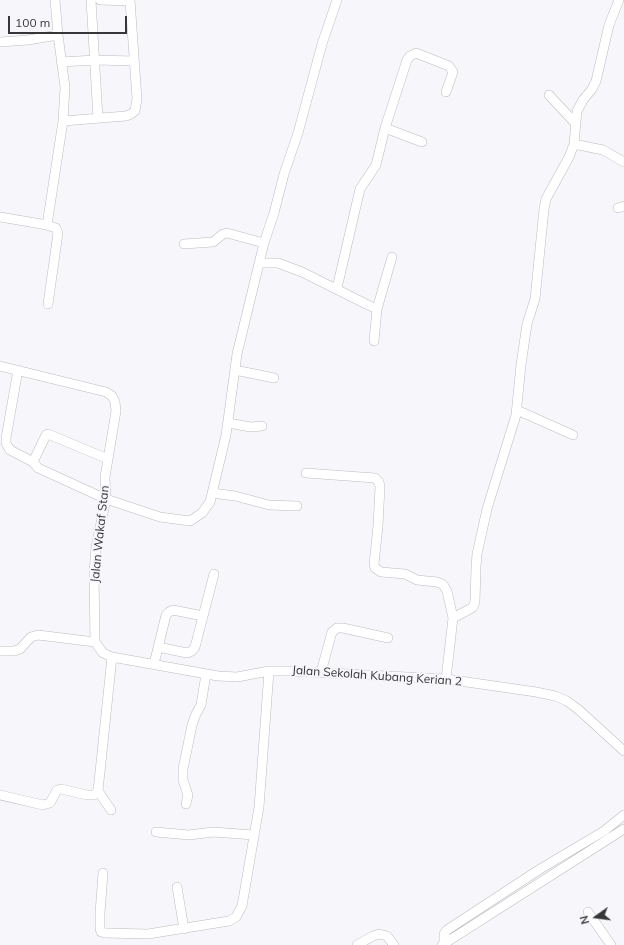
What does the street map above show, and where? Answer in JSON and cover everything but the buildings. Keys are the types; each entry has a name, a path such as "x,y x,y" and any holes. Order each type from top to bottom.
{"street":[{"path":"47,225 63,121 65,87 55,0"},
{"path":"91,0 98,118"},
{"path":"63,121 126,116 135,111 137,99 130,0 100,0"},
{"path":"18,370 6,438 6,443 10,450 33,462 38,468 106,499 160,517 190,521 202,513 210,502 228,423 237,354 264,244 284,174 298,133 322,44 337,0"},
{"path":"453,618 470,610 475,602 477,554 487,509 517,410 521,365 527,324 535,300 546,199 569,157 574,144 578,108 596,81 609,25 619,0"},
{"path":"0,42 28,40 58,35"},
{"path":"337,288 360,189 376,165 384,128 407,60 410,56 416,53 449,66 453,72 446,92"},
{"path":"61,62 134,60"},
{"path":"549,95 576,124"},
{"path":"384,128 422,142"},
{"path":"574,144 604,150 624,162"},
{"path":"0,217 47,225 56,228 58,234 48,304"},
{"path":"184,244 213,242 223,234 227,233 264,244"},
{"path":"374,341 377,309 392,256"},
{"path":"259,263 278,263 302,272 377,309"},
{"name":"Jalan Wakaf Stan","path":"0,366 106,392 112,396 116,411 105,477 106,499 96,548 94,572 96,642"},
{"path":"235,370 274,378"},
{"path":"517,410 573,435"},
{"path":"228,423 251,427 262,426"},
{"path":"33,462 46,435 48,434 108,459"},
{"path":"306,473 375,478 379,482 380,487 374,564 375,568 381,572 405,574 417,580 437,582 444,586 447,592 453,618 446,679"},
{"path":"212,493 235,496 269,504 297,506"},
{"path":"158,647 187,653 192,651 195,647 214,574"},
{"path":"154,664 166,615 173,610 203,616"},
{"path":"322,672 332,632 337,628 388,638"},
{"path":"0,651 14,652 20,649 31,637 38,635 96,642 103,653 112,657 98,791 111,810"},
{"name":"Jalan Sekolah Kubang Kerian 2","path":"112,657 206,674 237,677 269,671 322,672 446,679 536,692 555,696 567,701 624,751"},
{"path":"103,874 100,913 101,932 148,934 229,921 236,917 242,906 259,807 269,671"},
{"path":"186,804 188,795 183,780 183,769 192,725 201,705 206,674"},
{"path":"0,795 42,805 50,802 57,790 61,789 87,795 94,795 98,791"},
{"path":"443,944 444,934 447,930 540,869 604,831 624,815"},
{"path":"443,944 624,829"},
{"path":"156,832 189,835 213,832 254,835"},
{"path":"177,887 184,929"},
{"path":"588,912 611,945"},
{"path":"358,945 379,934 387,936 394,945"}]}
